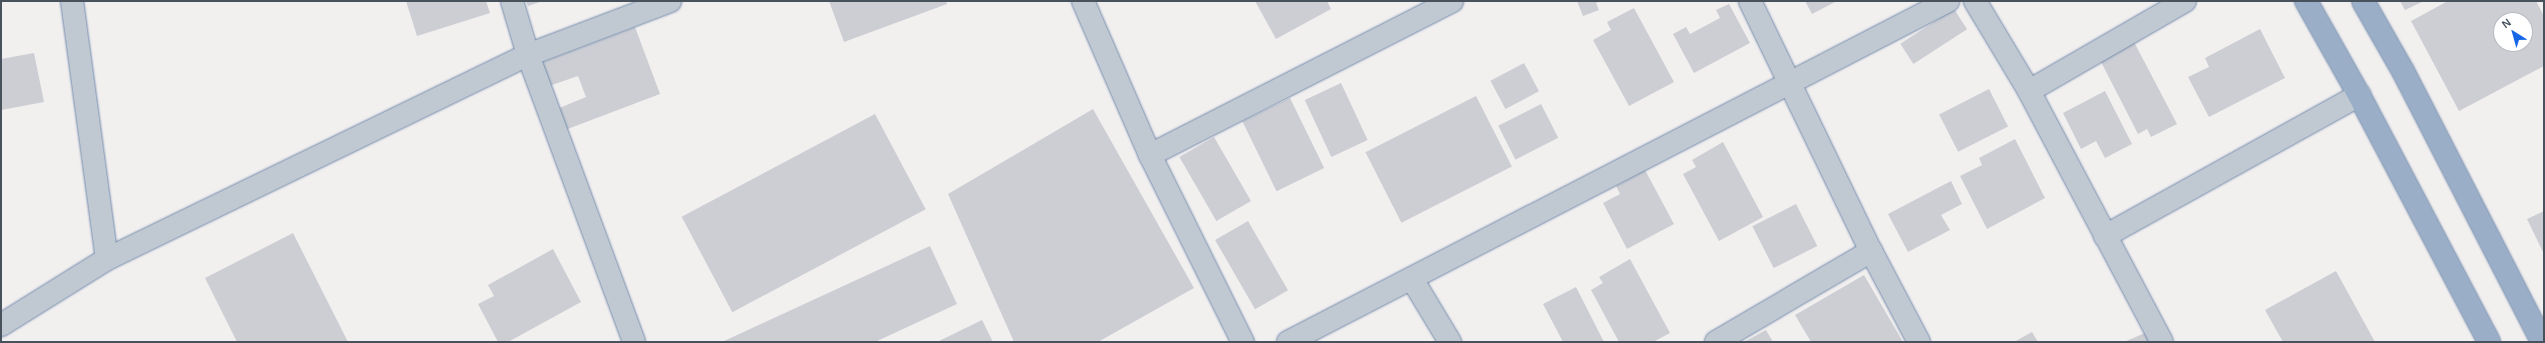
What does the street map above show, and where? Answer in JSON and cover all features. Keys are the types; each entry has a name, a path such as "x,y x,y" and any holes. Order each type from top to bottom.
{"highway":[{"path":"2306,1 2359,95 2489,342"},
{"path":"2363,1 2403,71 2542,342"}],"street":[{"path":"72,1 107,259"},
{"path":"512,1 528,55 631,341"},
{"path":"1,325 107,259 528,55 670,1"},
{"path":"1083,1 1150,155 1243,342"},
{"path":"1150,155 1452,1"},
{"path":"1750,1 1788,84 1871,251 1919,342"},
{"path":"1288,342 1948,1"},
{"path":"1975,1 2029,90 2162,342"},
{"path":"2029,90 2185,1"},
{"path":"2105,236 2359,95"},
{"path":"1716,342 1871,251"},
{"path":"1412,279 1450,342"}],"building":[{"path":"406,1 486,1 490,13 417,36"},
{"path":"526,1 543,1 528,6"},
{"path":"829,1 946,1 947,4 844,42"},
{"path":"1255,1 1327,1 1331,9 1276,39"},
{"path":"1577,1 1601,1 1596,3 1599,10 1583,16"},
{"path":"1805,1 1837,1 1812,14"},
{"path":"2400,1 2424,1 2405,10"},
{"path":"2448,1 2536,1 2544,16 2544,66 2459,111 2411,21"},
{"path":"1729,4 1750,43 1694,73 1673,34 1686,27 1690,34 1720,18 1716,10"},
{"path":"1634,8 1674,82 1629,106 1593,40 1611,30 1607,22"},
{"path":"1954,9 1967,29 1913,64 1900,44"},
{"path":"635,27 660,94 565,130 557,109 586,97 578,76 549,86 540,63"},
{"path":"2260,29 2285,78 2209,117 2188,77 2209,67 2205,58"},
{"path":"2132,38 2177,124 2151,137 2147,129 2138,134 2098,56"},
{"path":"34,53 44,102 1,110 1,59"},
{"path":"1524,63 1539,91 1505,109 1490,81"},
{"path":"1341,83 1368,140 1331,157 1305,100"},
{"path":"1989,89 2008,126 1958,152 1939,114"},
{"path":"2105,91 2132,144 2105,158 2096,141 2081,149 2063,113"},
{"path":"1476,96 1512,166 1401,223 1366,152"},
{"path":"1290,98 1324,168 1277,191 1242,121"},
{"path":"1541,104 1558,138 1515,160 1498,126"},
{"path":"1093,109 1194,288 1098,342 1014,342 948,194"},
{"path":"875,114 926,209 732,312 682,217"},
{"path":"1214,137 1251,201 1216,221 1179,157"},
{"path":"2015,139 2045,198 1987,229 1960,176 1982,165 1979,158"},
{"path":"1723,142 1763,217 1719,241 1683,174 1696,167 1692,160"},
{"path":"1645,170 1674,224 1627,249 1603,203 1620,194 1616,186"},
{"path":"1951,181 1962,204 1941,215 1950,230 1908,252 1888,214"},
{"path":"1796,204 1817,246 1774,268 1752,226"},
{"path":"2544,211 2544,254 2527,219"},
{"path":"1248,221 1288,290 1255,309 1215,240"},
{"path":"293,233 348,342 237,342 205,278"},
{"path":"930,246 957,304 875,342 722,342"},
{"path":"553,249 581,302 508,342 498,342 478,304 494,296 488,285"},
{"path":"1630,259 1670,333 1653,342 1619,342 1591,290 1603,283 1599,277"},
{"path":"2336,271 2375,342 2283,342 2265,310"},
{"path":"1864,275 1903,342 1811,342 1795,315"},
{"path":"1576,287 1604,342 1563,342 1543,304"},
{"path":"982,320 993,342 937,342"},
{"path":"2154,329 2160,342 2124,342"},
{"path":"1766,330 1773,342 1744,342"},
{"path":"2032,332 2038,342 2014,342"}]}
